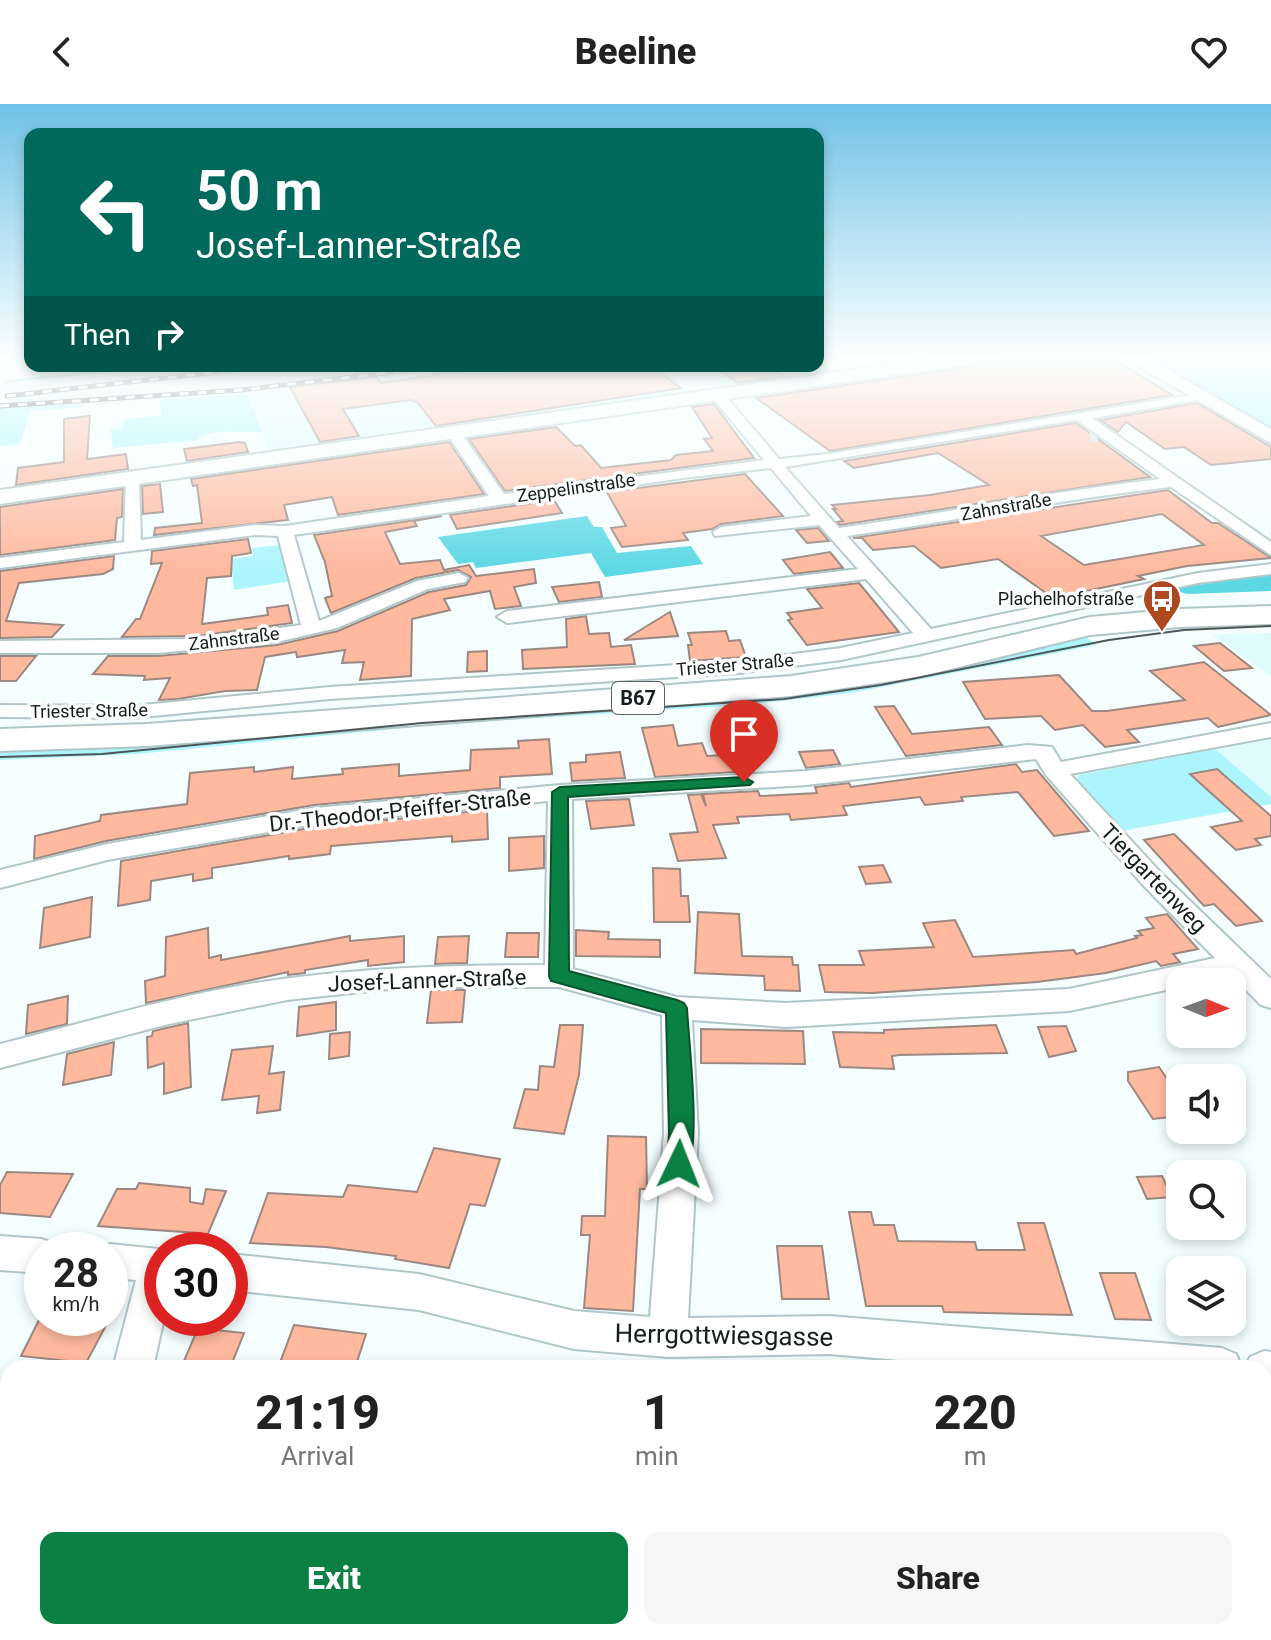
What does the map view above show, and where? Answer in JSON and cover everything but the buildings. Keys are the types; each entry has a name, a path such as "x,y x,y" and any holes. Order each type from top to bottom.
{"main road":[{"name":"Triester Straße","path":"0,720 77,722 169,718 497,689 758,673 916,651 1031,624 1157,603 1271,598"},
{"name":"Triester Straße","path":"0,740 147,735 430,711 763,689 918,667 1090,626 1180,618 1271,615"}],"street":[{"path":"0,497 477,429"},
{"path":"745,429 927,636"},
{"name":"Zeppelinstraße","path":"0,563 255,530 285,531 499,499 827,458 1004,429"},
{"path":"1099,429 1271,550"},
{"path":"453,432 499,499"},
{"path":"131,479 133,546"},
{"name":"Zahnstraße","path":"836,533 957,516 1087,492 1177,482"},
{"path":"721,532 823,520"},
{"path":"285,531 312,629"},
{"name":"Triester Straße","path":"0,711 132,712 330,693 739,667 841,654 1198,578 1271,569"},
{"path":"507,617 872,573"},
{"name":"Zahnstraße","path":"0,647 101,648 220,643 312,629 346,620 424,585 459,578"},
{"name":"Dr.-Theodor-Pfeiffer-Straße","path":"0,879 107,852 315,816 560,792 806,778 1028,752 1049,761 1271,730"},
{"name":"Tiergartenweg","path":"1049,761 1152,879 1271,997"},
{"path":"559,976 560,792"},
{"name":"Josef-Lanner-Straße","path":"0,1056 169,1013 318,984 407,976 559,976 677,1008 786,1015 1069,1000 1238,964"},
{"path":"668,1338 681,1133 677,1008"},
{"path":"0,1253 24,1255"},
{"name":"Herrgottwiesgasse","path":"248,1274 419,1292 574,1330 668,1338 829,1335 1127,1360"},
{"path":"135,1360 144,1326"}],"shaded area":[{"path":"0,429 25,429 20,444 0,446"},
{"path":"110,429 261,429 262,432 218,432 197,440 113,448"},
{"path":"261,429 481,429 272,458"},
{"path":"587,516 594,527 602,527 617,553 691,546 703,564 605,577 591,553 476,568 473,562 458,564 438,537"},
{"path":"280,545 291,581 234,590 231,559 253,556 252,548"},
{"path":"1271,574 1271,591 1187,594 1171,589"},
{"path":"1271,633 1271,676 1213,635 1223,634"},
{"path":"1084,635 1096,645 851,693 754,704 446,724 136,754 0,760 0,749 639,702"},
{"path":"1271,739 1271,797 1215,749"},
{"path":"1215,749 1271,797 1271,804 1121,831 1075,784 1079,775"}],"tunnel":[{"path":"1090,436 1097,435"}],"tram line":[{"path":"0,757 102,754 422,723 784,699 881,685 1109,640 1184,630 1271,626"}],"place":[{"name":"Plachelhofstraße","path":"1162,633"}],"route":[{"path":"679,1164 677,1008 559,976 560,792 744,782"}]}
